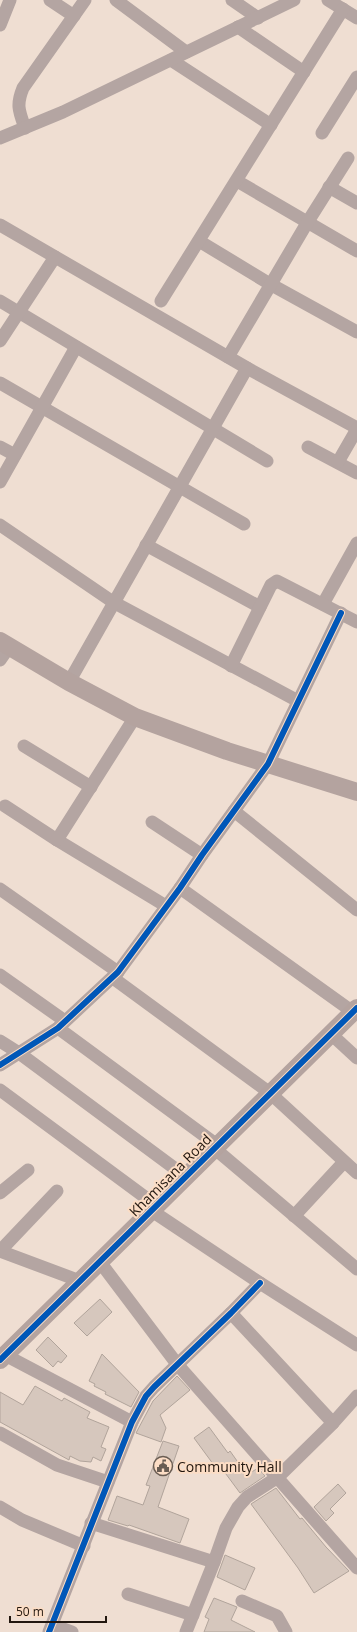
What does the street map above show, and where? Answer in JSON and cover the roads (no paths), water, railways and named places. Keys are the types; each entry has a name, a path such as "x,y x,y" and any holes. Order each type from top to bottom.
{"street":[{"path":"0,25 10,0"},
{"path":"50,0 74,16"},
{"path":"25,128 18,108 18,99 23,88 85,0"},
{"path":"116,0 186,52"},
{"path":"232,0 258,18"},
{"path":"0,138 63,112 294,0"},
{"path":"328,0 357,18"},
{"path":"161,301 343,9"},
{"path":"238,27 304,72"},
{"path":"171,60 271,125"},
{"path":"322,133 357,77"},
{"path":"228,357 270,284 348,158"},
{"path":"236,181 357,251"},
{"path":"329,188 357,203"},
{"path":"0,225 247,368 357,428 338,462"},
{"path":"199,241 270,284 357,332"},
{"path":"0,341 55,257"},
{"path":"0,301 267,461"},
{"path":"0,482 76,347"},
{"path":"69,682 247,368"},
{"path":"0,383 244,524"},
{"path":"0,447 15,455"},
{"path":"308,447 357,473"},
{"path":"0,525 113,602 298,701"},
{"path":"323,604 357,543"},
{"path":"146,545 260,607"},
{"path":"231,666 271,585 277,581 357,622"},
{"path":"0,1065 62,1024 115,975 180,888 268,764 341,613"},
{"path":"3,649 135,717 227,751 357,792"},
{"path":"57,840 135,717"},
{"path":"24,746 91,787"},
{"path":"5,806 57,840 166,906"},
{"path":"234,811 357,910"},
{"path":"152,822 202,855"},
{"path":"180,888 355,1010"},
{"path":"0,889 270,1093 357,1173"},
{"path":"0,975 215,1147 357,1269"},
{"name":"Khamisana Road","path":"2,1358 355,1010"},
{"path":"331,1034 357,1058"},
{"path":"0,1041 19,1053 185,1176"},
{"path":"0,1090 154,1209 260,1283 357,1344"},
{"path":"294,1216 344,1162"},
{"path":"0,1193 28,1170"},
{"path":"57,1191 0,1251 80,1281"},
{"path":"100,1262 177,1364 357,1568"},
{"path":"72,1632 51,1628 132,1422 146,1396 260,1283"},
{"path":"231,1313 333,1423"},
{"path":"2,1358 132,1422"},
{"path":"186,1632 226,1528 238,1507 247,1497 278,1477 333,1423 357,1396"},
{"path":"0,1433 57,1465 108,1482"},
{"path":"0,1507 22,1520 84,1546"},
{"path":"91,1523 214,1562"},
{"path":"128,1594 193,1615"},
{"path":"242,1601 277,1616 286,1632"}],"place":[{"name":"Community Hall","path":"163,1466"}]}
